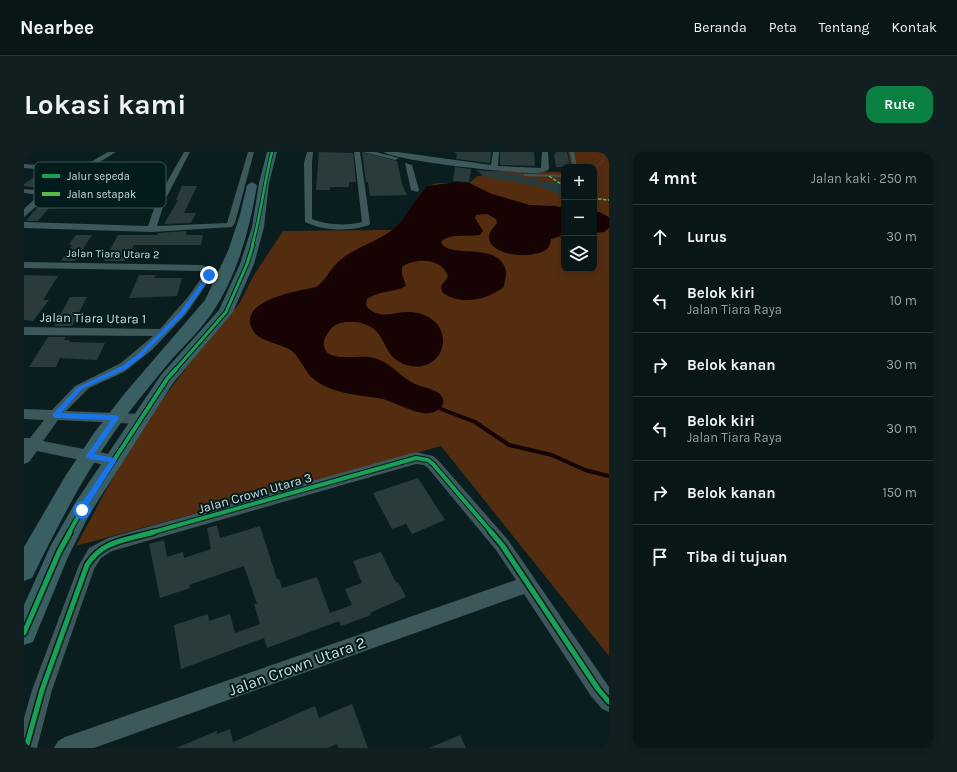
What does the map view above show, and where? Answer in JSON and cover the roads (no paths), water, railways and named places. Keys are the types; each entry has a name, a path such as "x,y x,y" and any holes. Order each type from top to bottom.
{"street":[{"path":"95,162 113,152"},
{"path":"166,191 187,152"},
{"path":"24,225 152,228 229,225 231,223 251,152"},
{"path":"24,633 59,552 82,510 167,379 226,312 247,264 256,234 261,152"},
{"path":"24,570 68,489 130,397 206,311 223,278 247,211 272,152"},
{"path":"310,152 308,163 308,220 317,223 345,226 366,223 356,152"},
{"path":"366,152 396,158 408,165 424,165 434,161 447,152"},
{"path":"387,152 434,161 494,168 544,170 544,152"},
{"path":"494,168 496,152"},
{"path":"408,165 415,190"},
{"path":"24,166 34,167"},
{"path":"24,191 34,192"},
{"path":"24,214 34,204"},
{"path":"152,228 158,208"},
{"name":"Jalan Tiara Utara 2","path":"24,265 202,268 209,270 209,275 182,313 161,333"},
{"path":"206,311 226,312"},
{"name":"Jalan Tiara Utara 1","path":"24,330 161,333"},
{"path":"24,458 29,443 80,388 124,367 139,356 161,333"},
{"path":"24,414 141,419"},
{"path":"29,443 114,460"},
{"name":"Jalan Crown Utara 3","path":"26,748 42,690 87,565 95,552 108,545 410,459 422,459 433,464 497,539 528,584"},
{"path":"528,584 598,689 609,702"},
{"name":"Jalan Crown Utara 2","path":"65,748 528,584"}],"lane":[{"path":"572,152 574,164"},
{"path":"525,175 561,176"}],"waterway":[{"path":"441,409 475,422 509,445 552,455 585,470 609,476"}]}
